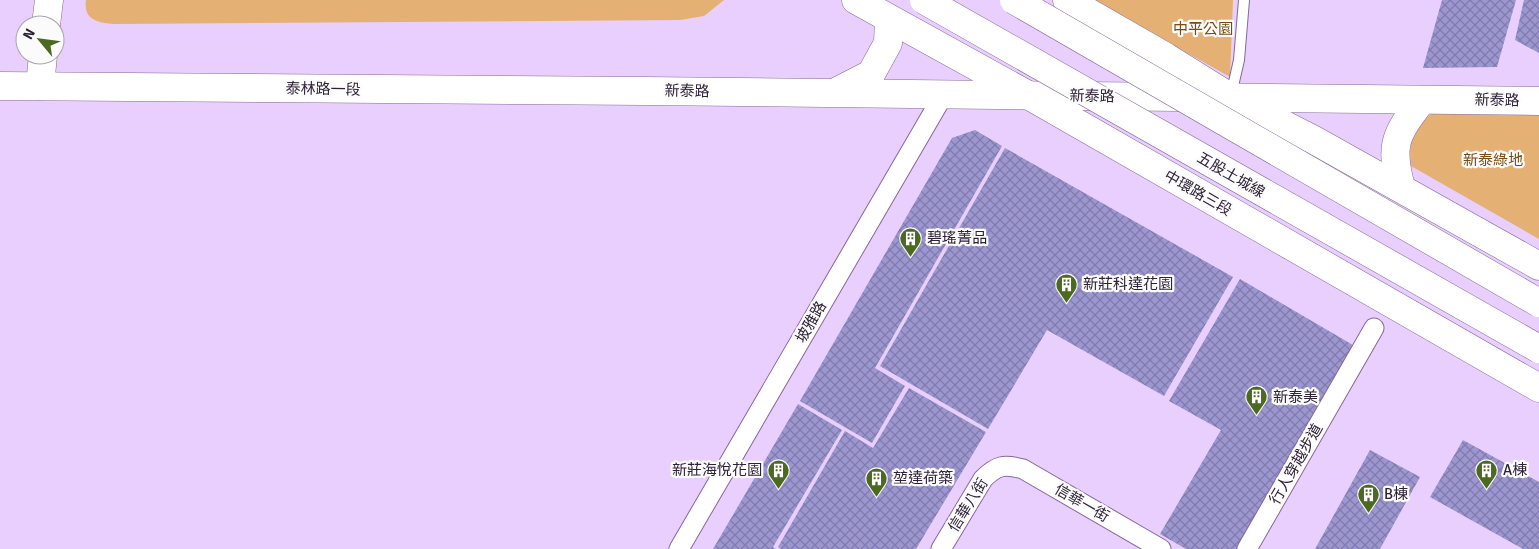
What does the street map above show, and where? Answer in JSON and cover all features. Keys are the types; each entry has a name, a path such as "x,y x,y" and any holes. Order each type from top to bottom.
{"main road":[{"path":"47,15 49,0"},
{"name":"中環路三段","path":"856,0 1028,95 1539,388"},
{"name":"五股土城線","path":"924,0 1539,349"},
{"path":"1014,0 1539,303"},
{"path":"1067,0 1166,57 1230,98 1314,140 1401,187 1539,266"},
{"path":"835,93 871,74 888,43 889,19"},
{"path":"40,86 42,65"},
{"name":"泰林路一段","path":"0,86 646,91"},
{"name":"新泰路","path":"646,91 1539,101"},
{"path":"1401,187 1395,167 1395,147 1400,130 1422,100"}],"street":[{"name":"坡雅路","path":"678,549 944,94"},
{"name":"行人穿越步道","path":"1247,549 1374,328"},
{"name":"信華八街","path":"941,549 983,479 992,470 1000,466"},
{"name":"信華一街","path":"1000,466 1013,466 1023,469 1160,549"}],"lane":[{"path":"1230,98 1239,60 1244,0"}],"green space":[{"path":"86,0 724,0 704,16 680,20 114,24 102,23 89,16"},
{"name":"中平公園","path":"1093,0 1233,0 1230,77"},
{"name":"新泰綠地","path":"1432,113 1539,115 1539,239 1411,166 1410,149 1413,136 1420,125"}],"building":[{"path":"1442,0 1516,0 1497,67 1423,68"},
{"path":"1524,0 1539,0 1539,53 1515,40"},
{"name":"碧瑤菁品","path":"975,130 1002,146 875,368 905,386 872,443 800,401 952,138"},
{"name":"新莊科達花園","path":"1005,148 1233,277 1164,396 1047,330 988,429 880,366"},
{"name":"新泰美","path":"1240,279 1358,348 1244,549 1186,549 1160,534 1221,430 1169,401"},
{"name":"堃達荷築","path":"909,388 986,432 916,549 781,549 778,547 845,431 873,448"},
{"name":"新莊海悅花園","path":"798,404 842,430 773,547 776,549 713,549"},
{"name":"A棟","path":"1463,440 1539,482 1539,549 1523,549 1430,497"},
{"name":"B棟","path":"1370,450 1420,477 1380,549 1315,549"}],"place":[{"name":"碧瑤菁品","path":"911,257"},
{"name":"新莊科達花園","path":"1067,303"},
{"name":"新泰美","path":"1257,416"},
{"name":"新莊海悅花園","path":"778,489"},
{"name":"A棟","path":"1487,489"},
{"name":"堃達荷築","path":"877,497"},
{"name":"B棟","path":"1368,513"}]}
